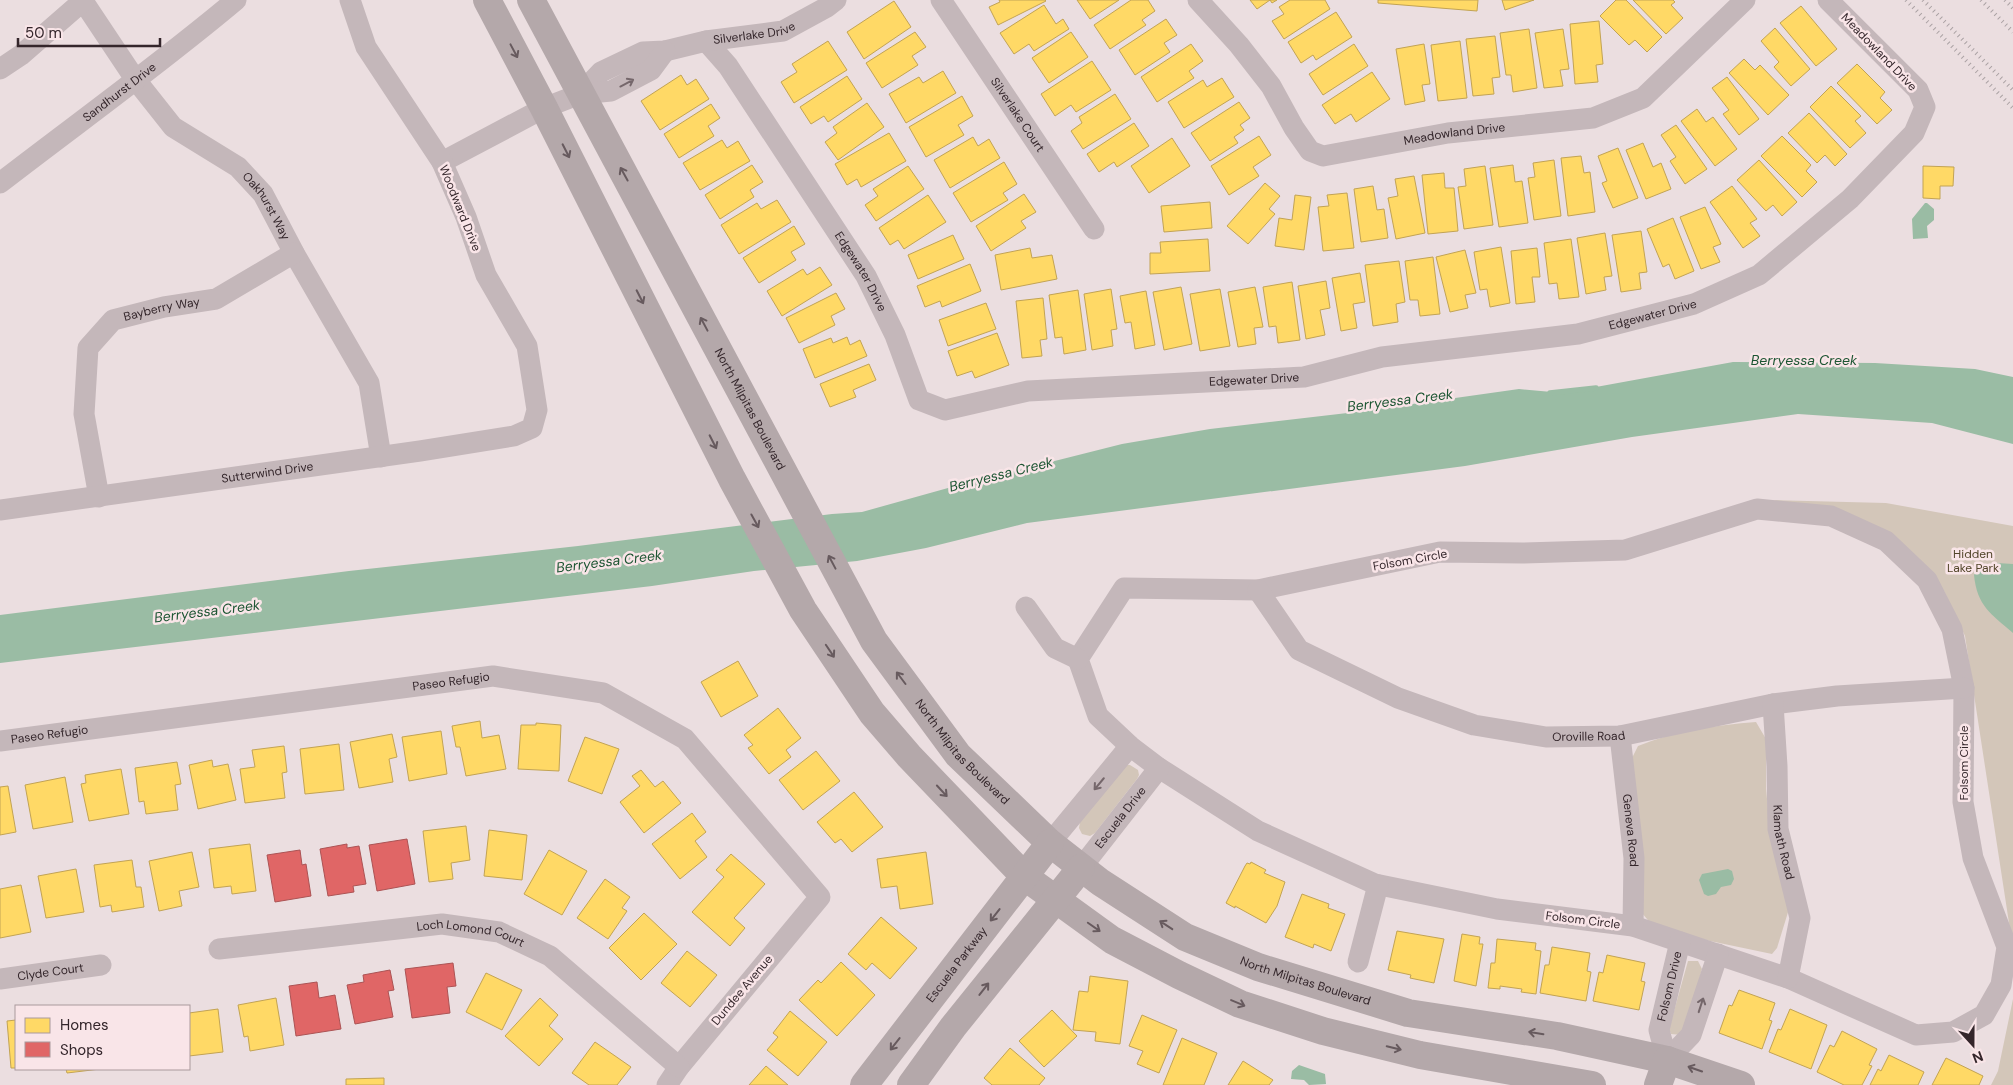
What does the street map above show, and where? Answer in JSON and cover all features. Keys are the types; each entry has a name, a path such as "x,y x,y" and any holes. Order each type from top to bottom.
{"main road":[{"path":"487,0 544,108 732,479 803,610 872,713 909,756 1025,876 1112,940 1240,1004 1323,1031 1420,1055 1592,1085"},
{"name":"North Milpitas Boulevard","path":"531,0 874,642 958,755 1050,843 1100,882 1185,937 1258,967 1408,1014 1557,1036 1662,1073 1741,1085"},
{"name":"Escuela Parkway","path":"864,1085 1050,843"},
{"path":"910,1085 1054,899 1081,868"}],"street":[{"name":"Oakhurst Way","path":"84,0 134,79 173,127 238,167 263,194 294,253 369,383 381,457"},
{"path":"0,69 21,55 84,0"},
{"name":"Sandhurst Drive","path":"0,182 134,79 172,53 236,0"},
{"name":"Woodward Drive","path":"350,0 366,47 442,162 466,217 486,275 527,346 537,410 532,428"},
{"name":"Silverlake Drive","path":"442,162 544,108 580,94 601,72 643,52 665,51 706,41 783,31 836,0"},
{"name":"Silverlake Court","path":"941,0 1094,229"},
{"name":"Meadowland Drive","path":"1198,0 1240,45 1271,86 1294,128 1310,151 1323,156 1448,133 1593,118 1643,98 1746,0"},
{"name":"Meadowland Drive","path":"1828,0 1918,90 1926,107"},
{"name":"Edgewater Drive","path":"706,41 728,66 866,276 895,335 919,400 945,410 1028,391 1304,377 1382,357 1578,334 1694,304 1759,275 1850,199 1914,133 1926,107"},
{"name":"Bayberry Way","path":"99,497 84,414 88,348 112,320 164,307 216,299 294,253"},
{"name":"Sutterwind Drive","path":"0,510 381,457 514,436 532,428"},
{"name":"Folsom Circle","path":"1757,509 1831,516 1886,541 1927,580 1952,629 1964,688 1963,802 1973,858 2007,947 2001,985 1984,1015 1952,1032 1916,1035 1788,978 1632,926 1497,909 1378,885 1258,831 1160,768 1130,746 1098,716 1078,658 1124,588 1258,590 1440,552 1522,553 1625,550 1757,509"},
{"name":"Oroville Road","path":"1258,590 1299,650 1398,698 1474,725 1546,737 1620,736 1773,704 1837,696 1964,688"},
{"path":"1026,607 1055,648 1078,658"},
{"name":"Paseo Refugio","path":"0,741 493,676 603,693 684,739 820,897"},
{"name":"Klamath Road","path":"1773,704 1777,766 1778,829 1800,918 1788,978"},
{"name":"Geneva Road","path":"1620,736 1634,858 1632,926"},
{"path":"1050,843 1130,746"},
{"name":"Escuela Drive","path":"1081,868 1160,768"},
{"path":"1358,962 1378,885"},
{"name":"Dundee Avenue","path":"667,1085 679,1067 820,897"},
{"name":"Loch Lomond Court","path":"219,949 442,924 499,932 550,956 679,1067"},
{"name":"Folsom Drive","path":"1662,1073 1659,1030 1680,942"},
{"path":"1662,1073 1691,1035 1718,954"},
{"name":"Clyde Court","path":"0,979 101,965"}],"green space":[{"name":"Hidden Lake Park","path":"1773,500 1886,503 2013,526 2013,949 1965,636 1944,591 1899,541"},
{"path":"1756,722 1766,739 1766,789 1771,837 1789,909 1777,948 1772,954 1710,941 1652,925 1642,913 1631,760 1638,746 1666,736 1711,727"},
{"path":"1126,765 1130,765 1138,770 1139,775 1137,779 1095,833 1090,836 1082,834 1079,828 1080,822"},
{"path":"1688,961 1698,961 1702,969 1685,1030 1682,1035 1671,1034 1669,1029"},
{"path":"2013,999 2013,1085 1991,1085 1998,1071"}],"water":[{"path":"1925,203 1934,209 1934,220 1927,226 1928,238 1913,239 1912,219"},
{"path":"1733,362 1875,363 1975,369 2013,377 2013,444 1932,423 1798,414 1632,437 1465,466 1027,523 926,548 857,561 754,571 652,586 0,663 0,615 349,571 862,512 1122,444 1210,429 1356,412 1519,389 1563,393"},
{"path":"1997,563 2013,564 2013,633 1986,608 1976,586 1974,575 1979,569 1986,565"},
{"path":"1728,869 1732,871 1734,879 1731,885 1721,887 1716,894 1708,896 1704,894 1699,880 1702,874"},
{"path":"1299,1065 1325,1074 1326,1084 1309,1085 1304,1080 1291,1079 1292,1071"}],"building: Homes":[{"path":"999,0 1046,1 998,25 989,7 1000,2"},
{"path":"1077,0 1119,0 1090,19"},
{"path":"1131,0 1148,0 1155,11 1142,20 1146,25 1110,49 1094,25"},
{"path":"1250,0 1270,0 1257,9"},
{"path":"1290,0 1325,0 1330,9 1284,39 1272,21 1284,14 1279,7"},
{"path":"1378,0 1478,0 1477,11 1378,3"},
{"path":"1502,0 1534,0 1505,10"},
{"path":"1616,0 1626,0 1662,37 1647,52 1635,40 1629,45 1600,16"},
{"path":"1633,0 1673,0 1675,2 1671,5 1683,18 1666,34"},
{"path":"894,1 911,27 864,59 847,32"},
{"path":"1044,5 1056,24 1063,19 1069,29 1034,51 1029,44 1014,54 1000,33"},
{"path":"1801,6 1837,49 1816,66 1780,23"},
{"path":"1336,12 1352,37 1316,60 1313,55 1301,63 1288,42"},
{"path":"1166,19 1177,35 1164,43 1170,52 1135,75 1119,50"},
{"path":"1599,21 1603,64 1596,65 1598,82 1575,84 1570,24"},
{"path":"1775,28 1810,69 1791,86 1774,67 1779,62 1761,41"},
{"path":"1529,29 1537,88 1513,92 1511,75 1506,75 1500,33"},
{"path":"1563,29 1569,69 1560,70 1563,86 1544,88 1535,33"},
{"path":"915,32 926,47 912,56 918,65 882,88 866,63"},
{"path":"1071,32 1088,57 1049,83 1032,58"},
{"path":"1495,36 1500,77 1492,78 1494,94 1473,96 1466,39"},
{"path":"828,41 847,70 794,103 781,82 797,72 792,64"},
{"path":"1460,41 1467,98 1438,101 1431,45"},
{"path":"1191,44 1203,61 1189,71 1194,78 1157,102 1141,77"},
{"path":"1354,44 1368,66 1323,95 1309,74"},
{"path":"1424,44 1430,84 1422,85 1425,101 1405,105 1396,49"},
{"path":"1744,59 1755,70 1760,65 1789,95 1768,115 1729,73"},
{"path":"1092,61 1111,90 1076,112 1071,105 1055,116 1041,94"},
{"path":"1857,64 1885,92 1880,98 1892,110 1877,124 1837,83"},
{"path":"943,71 956,93 906,123 889,94 919,77 923,83"},
{"path":"1372,72 1390,99 1356,122 1351,114 1335,124 1322,105"},
{"path":"681,75 687,85 696,79 709,99 660,130 641,101"},
{"path":"847,76 862,99 828,122 824,116 811,124 800,107"},
{"path":"1727,77 1759,119 1739,135 1723,114 1729,110 1712,88"},
{"path":"1222,78 1234,97 1184,128 1168,102 1203,80 1207,87"},
{"path":"1831,86 1861,116 1855,121 1866,133 1850,148 1810,107"},
{"path":"1115,94 1131,119 1083,149 1071,131 1082,123 1079,117"},
{"path":"962,96 973,116 958,125 964,135 926,157 909,127"},
{"path":"1239,102 1250,118 1240,125 1244,130 1234,137 1238,143 1210,161 1191,133"},
{"path":"867,103 884,127 838,160 825,142 837,133 833,127"},
{"path":"711,104 720,118 708,126 714,136 679,158 664,134"},
{"path":"1697,109 1706,122 1713,117 1737,149 1715,166 1681,121"},
{"path":"1809,113 1847,154 1835,166 1825,155 1817,163 1788,133"},
{"path":"1134,123 1149,146 1117,167 1114,162 1099,172 1087,154"},
{"path":"1676,125 1707,169 1685,184 1670,161 1676,157 1661,135"},
{"path":"889,133 906,161 861,187 857,179 847,185 835,164"},
{"path":"1259,136 1271,155 1253,167 1259,176 1229,195 1211,166"},
{"path":"1782,136 1811,165 1806,171 1817,182 1802,197 1761,156"},
{"path":"973,137 978,146 989,139 1000,158 950,188 934,160"},
{"path":"1172,138 1190,166 1149,193 1131,166"},
{"path":"722,140 727,148 738,141 750,161 700,190 683,163"},
{"path":"1643,143 1653,167 1661,163 1671,189 1646,199 1626,150"},
{"path":"1618,148 1638,198 1613,208 1602,183 1607,181 1598,156"},
{"path":"1581,156 1584,173 1590,172 1595,212 1568,216 1561,158"},
{"path":"1554,160 1561,216 1534,220 1528,178 1535,177 1533,163"},
{"path":"1759,160 1797,202 1782,216 1773,205 1766,211 1737,180"},
{"path":"1004,162 1017,184 1003,193 1008,200 971,222 953,193"},
{"path":"752,165 763,182 750,190 754,197 720,219 705,195"},
{"path":"1513,165 1515,182 1522,181 1528,223 1499,227 1490,168"},
{"path":"908,166 924,189 876,221 865,205 878,196 873,189"},
{"path":"1485,166 1493,225 1464,229 1458,187 1466,186 1464,169"},
{"path":"1923,166 1954,167 1953,186 1940,186 1940,199 1923,198"},
{"path":"1444,173 1445,188 1454,188 1458,231 1428,234 1422,175"},
{"path":"1414,176 1425,233 1396,239 1388,198 1398,196 1395,179"},
{"path":"1265,183 1280,196 1269,209 1275,214 1248,244 1227,226"},
{"path":"1373,186 1377,210 1384,209 1388,238 1361,242 1354,189"},
{"path":"1732,186 1757,219 1750,223 1760,236 1743,248 1710,202"},
{"path":"1347,193 1354,248 1323,251 1318,207 1329,206 1327,195"},
{"path":"1024,194 1036,212 1021,221 1026,228 991,251 976,226"},
{"path":"928,195 946,222 904,249 898,240 890,245 879,228"},
{"path":"1295,195 1311,197 1304,250 1275,246 1279,218 1292,220"},
{"path":"777,200 791,222 739,254 721,225 757,203 761,209"},
{"path":"1210,202 1212,228 1164,232 1161,206"},
{"path":"1705,207 1721,244 1713,247 1720,262 1701,269 1680,217"},
{"path":"1673,218 1694,271 1675,279 1669,264 1663,267 1647,229"},
{"path":"794,226 805,244 791,252 796,260 759,283 743,258"},
{"path":"1641,231 1647,272 1639,273 1641,289 1621,292 1612,235"},
{"path":"1605,233 1612,276 1604,277 1606,290 1586,294 1577,238"},
{"path":"953,235 964,259 918,279 908,255"},
{"path":"1208,239 1210,271 1150,274 1150,253 1161,253 1160,242"},
{"path":"1571,239 1579,297 1559,299 1557,283 1549,284 1544,243"},
{"path":"1501,247 1510,303 1490,307 1487,289 1480,290 1474,252"},
{"path":"1030,248 1032,258 1052,255 1057,279 1001,290 995,255"},
{"path":"1537,248 1540,277 1532,277 1535,302 1516,304 1511,251"},
{"path":"1465,250 1476,293 1465,295 1468,308 1450,312 1436,257"},
{"path":"1433,257 1440,314 1420,316 1418,300 1410,300 1405,261"},
{"path":"1399,261 1405,302 1396,304 1398,322 1373,326 1365,265"},
{"path":"970,264 981,291 942,307 940,301 925,307 917,286"},
{"path":"820,267 832,285 782,316 767,291 803,269 807,275"},
{"path":"1360,273 1365,302 1353,304 1357,328 1341,331 1332,278"},
{"path":"1326,281 1330,308 1320,310 1325,335 1306,339 1298,286"},
{"path":"1292,282 1300,340 1278,343 1276,326 1269,327 1263,287"},
{"path":"1181,287 1192,344 1164,350 1153,292"},
{"path":"1255,287 1263,327 1254,328 1256,344 1238,347 1228,292"},
{"path":"1111,289 1117,329 1111,330 1113,346 1092,350 1084,294"},
{"path":"1220,289 1230,346 1200,351 1190,294"},
{"path":"1078,290 1086,350 1064,354 1062,337 1055,338 1049,295"},
{"path":"1146,291 1155,345 1135,349 1131,322 1125,323 1120,296"},
{"path":"836,293 845,309 831,316 835,325 799,343 786,318"},
{"path":"1043,298 1047,339 1040,340 1042,356 1022,358 1016,301"},
{"path":"986,303 996,329 948,346 939,320"},
{"path":"997,333 1009,365 975,378 972,371 957,376 948,351"},
{"path":"847,337 850,345 860,340 867,356 815,378 803,349 831,338 833,343"},
{"path":"869,364 876,380 853,390 856,397 830,407 820,384"},
{"path":"738,661 758,696 721,717 701,682"},
{"path":"778,708 801,738 786,750 791,757 769,774 748,748 753,745 744,735"},
{"path":"480,721 482,738 499,735 506,769 466,776 460,747 456,747 452,726"},
{"path":"536,723 561,725 559,771 518,769 521,725 536,725"},
{"path":"441,731 447,774 409,781 402,737"},
{"path":"392,734 397,757 389,759 393,782 359,788 350,742"},
{"path":"585,737 619,749 602,794 568,781"},
{"path":"339,744 344,790 305,794 300,749"},
{"path":"284,746 287,772 282,773 285,798 245,803 240,769 255,767 252,750"},
{"path":"816,751 840,781 803,810 779,780"},
{"path":"212,760 213,767 228,764 236,800 198,809 189,765"},
{"path":"177,762 181,784 175,785 178,810 146,814 144,801 139,802 135,768"},
{"path":"121,769 129,814 89,821 81,784 86,783 85,775"},
{"path":"641,770 655,787 663,781 681,803 644,833 620,802 640,786 632,776"},
{"path":"65,777 73,822 33,829 25,785"},
{"path":"8,786 16,832 0,835 0,787"},
{"path":"854,792 883,827 852,852 841,839 835,843 817,822"},
{"path":"692,813 706,832 695,841 707,857 680,879 652,844"},
{"path":"466,826 470,860 451,863 453,879 429,882 423,831"},
{"path":"489,830 527,835 522,880 484,876"},
{"path":"250,844 256,891 232,894 231,886 214,888 209,849"},
{"path":"549,850 587,871 562,915 524,894"},
{"path":"192,852 199,887 179,891 182,906 159,911 149,861"},
{"path":"926,852 933,904 900,909 897,886 881,888 877,859"},
{"path":"731,854 765,884 734,918 745,928 730,946 692,912 724,877 716,870"},
{"path":"132,860 136,887 141,887 144,907 112,912 111,905 100,907 94,865"},
{"path":"1251,862 1266,870 1264,873 1285,882 1277,906 1266,923 1226,903 1245,866"},
{"path":"76,869 84,912 46,918 38,876"},
{"path":"605,879 630,897 622,908 627,911 608,939 577,918"},
{"path":"21,885 31,932 0,938 0,889"},
{"path":"1302,894 1329,904 1328,908 1345,914 1331,951 1314,944 1313,948 1285,937"},
{"path":"644,913 677,944 641,980 609,948"},
{"path":"881,917 917,948 890,979 872,963 866,970 848,954"},
{"path":"1397,931 1444,939 1434,983 1410,978 1411,975 1388,970"},
{"path":"1462,934 1480,937 1479,944 1483,944 1476,986 1454,981"},
{"path":"1497,939 1536,943 1535,950 1541,951 1536,994 1521,992 1522,989 1500,986 1500,989 1488,988 1491,963 1495,963"},
{"path":"1552,947 1590,953 1587,971 1591,972 1586,1001 1540,993 1545,965 1549,965"},
{"path":"687,951 717,975 690,1007 661,983"},
{"path":"1607,955 1645,963 1641,981 1645,982 1639,1010 1593,1001 1599,972 1603,973"},
{"path":"841,962 875,995 837,1036 799,1000 818,980 821,983"},
{"path":"486,973 522,990 502,1030 466,1012"},
{"path":"1090,976 1128,981 1120,1044 1095,1041 1096,1032 1073,1030 1079,991 1088,992"},
{"path":"1739,990 1775,1003 1769,1020 1772,1021 1762,1049 1719,1033 1729,1005 1732,1006"},
{"path":"276,998 284,1045 250,1051 248,1036 244,1037 238,1005"},
{"path":"540,998 558,1015 549,1026 563,1039 539,1066 505,1036"},
{"path":"218,1009 223,1052 190,1056 190,1013"},
{"path":"1790,1009 1827,1025 1811,1069 1769,1052 1778,1029 1781,1030"},
{"path":"1052,1010 1077,1036 1044,1067 1019,1041"},
{"path":"790,1011 827,1042 798,1076 767,1050 778,1037 773,1033"},
{"path":"1142,1015 1177,1030 1159,1073 1137,1064 1143,1051 1129,1046"},
{"path":"15,1020 15,1068 11,1068 7,1021"},
{"path":"1842,1031 1877,1049 1869,1065 1872,1066 1862,1085 1844,1085 1817,1072 1830,1045 1834,1047"},
{"path":"1182,1038 1217,1053 1204,1085 1163,1085"},
{"path":"595,1042 631,1067 617,1085 589,1085 572,1073"},
{"path":"1010,1048 1045,1078 1039,1085 992,1085 984,1078"},
{"path":"1889,1055 1924,1072 1918,1085 1870,1085 1878,1069 1881,1071"},
{"path":"1946,1058 1983,1076 1979,1085 1932,1085"},
{"path":"1243,1061 1273,1080 1269,1085 1228,1085"},
{"path":"766,1066 788,1085 749,1085"},
{"path":"66,1070 92,1070 67,1073"},
{"path":"384,1078 384,1085 346,1085 346,1079"}],"building: Shops":[{"path":"407,839 415,884 377,891 369,845"},
{"path":"347,844 347,848 359,846 366,884 353,886 354,892 328,896 320,849"},
{"path":"300,850 302,865 306,864 311,896 275,902 267,855"},
{"path":"453,963 456,986 447,987 450,1013 412,1018 405,969"},
{"path":"390,970 394,990 388,991 393,1017 355,1024 347,985 364,982 363,975"},
{"path":"317,982 319,998 335,995 341,1029 296,1036 289,986"}],"waterway":[{"name":"Berryessa Creek","path":"1550,393 1596,388"}],"railway":[{"path":"1906,0 2013,108"},
{"path":"1923,0 2013,90"},
{"path":"1981,0 2013,32"},
{"path":"2005,0 2013,8"}]}
